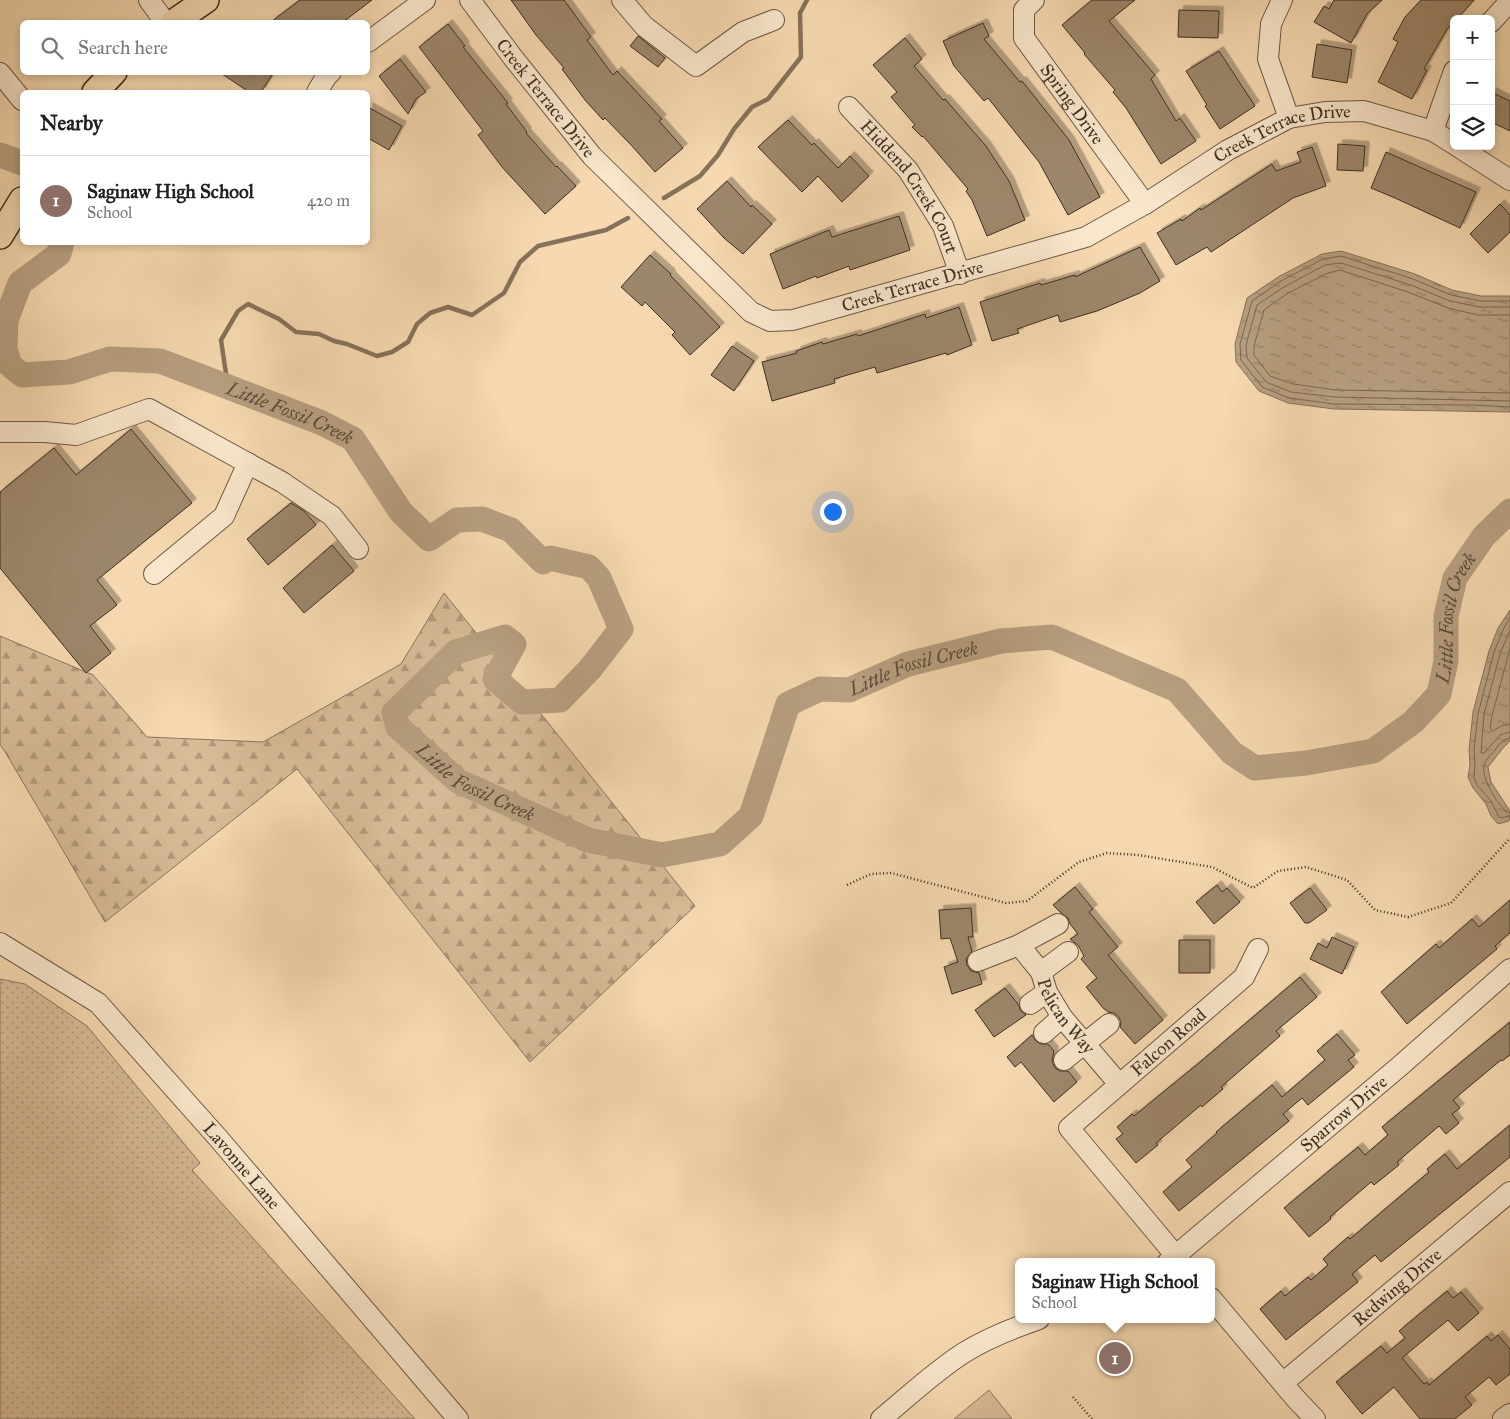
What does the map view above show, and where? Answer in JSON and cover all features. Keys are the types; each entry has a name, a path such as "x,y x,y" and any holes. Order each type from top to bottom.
{"main road":[{"path":"177,20 206,0"},
{"path":"97,90 111,75"},
{"path":"0,236 20,203"}],"street":[{"path":"149,0 164,20"},
{"path":"370,41 425,0"},
{"name":"Creek Terrace Drive","path":"470,0 514,59 592,156 751,312 770,321 793,320 1086,237 1145,204 1228,150 1289,118 1325,112 1364,111 1433,131 1450,142"},
{"path":"622,0 644,26 696,66 743,32 774,20"},
{"name":"Spring Drive","path":"1034,0 1024,10 1024,38 1145,204"},
{"path":"1282,0 1271,24 1268,59 1289,118"},
{"path":"1495,18 1510,1"},
{"path":"0,73 20,98"},
{"path":"318,90 328,75"},
{"path":"1433,131 1450,82"},
{"name":"Hiddend Creek Court","path":"849,107 908,170 943,226 960,274"},
{"path":"1463,150 1510,180"},
{"path":"0,432 45,432 76,435 149,409 282,482 332,516 358,549"},
{"path":"154,574 224,516 248,463"},
{"path":"978,962 1019,945 1058,924"},
{"name":"Lavonne Lane","path":"0,943 98,1003 219,1139 458,1419"},
{"name":"Pelican Way","path":"1019,945 1042,972 1047,992 1062,1017 1119,1084"},
{"name":"Falcon Road","path":"1172,1258 1069,1128 1244,977 1258,949"},
{"path":"1042,972 1068,952"},
{"name":"Sparrow Drive","path":"1176,1258 1510,969"},
{"path":"1030,1004 1047,992"},
{"path":"1044,1033 1062,1017"},
{"path":"1064,1060 1109,1024"},
{"name":"Redwing Drive","path":"1283,1383 1510,1192"},
{"path":"1215,1303 1315,1419"},
{"path":"881,1419 927,1380 965,1352 1002,1332 1028,1323"},
{"path":"1503,1419 1510,1414"}],"path":[{"path":"847,885 871,874 891,872 1006,903 1028,901 1078,862 1107,853 1138,855 1212,867 1253,888 1278,871 1306,868 1347,880 1375,910 1408,917 1451,903 1510,838"},
{"path":"1073,1397 1092,1419"}],"green space":[{"path":"444,593 695,906 530,1062 297,769 105,922 0,745 0,636 93,675 147,737 263,742 401,664"},
{"path":"0,979 25,984 87,1026 200,1163 192,1170 415,1419 0,1419"},
{"path":"989,1390 1012,1419 954,1419"}],"water":[{"path":"1341,251 1415,274 1452,290 1481,296 1510,296 1510,412 1334,409 1288,403 1259,391 1236,362 1235,344 1247,298 1278,277 1322,254"},
{"path":"1510,610 1510,741 1488,767 1491,782 1510,811 1509,821 1498,824 1491,816 1486,804 1473,788 1468,777 1470,764 1469,750 1473,712 1489,651 1498,628"}],"building":[{"path":"300,0 372,0 346,20 274,20"},
{"path":"511,0 564,0 591,37 587,40 613,75 617,71 662,119 659,121 683,148 655,172 605,118 603,120 585,100 562,69 564,68 536,35"},
{"path":"1092,0 1135,0 1109,21 1155,75 1151,79 1176,121 1180,118 1196,141 1161,164 1126,108 1113,92 1115,90 1062,25"},
{"path":"1334,0 1382,0 1367,14 1351,43 1314,22 1324,6 1329,9"},
{"path":"1421,0 1474,0 1461,15 1450,15 1450,26 1424,69 1427,70 1412,99 1378,82 1398,42 1393,39 1405,17"},
{"path":"1179,10 1219,11 1218,38 1178,37"},
{"path":"983,23 989,36 984,39 1020,82 1022,81 1069,140 1100,197 1068,215 1039,162 988,98 984,101 954,66 943,41"},
{"path":"448,24 465,46 463,47 508,103 506,104 526,133 556,167 576,186 545,214 502,167 478,135 483,131 419,47"},
{"path":"638,36 665,58 658,67 630,46"},
{"path":"905,38 922,59 914,66 986,146 1009,181 1025,220 987,236 972,200 966,191 968,189 923,136 912,127 915,125 891,97 897,92 873,65"},
{"path":"1317,44 1352,50 1347,83 1312,77"},
{"path":"1219,51 1255,106 1220,129 1186,71"},
{"path":"400,59 426,92 416,99 408,114 379,76"},
{"path":"224,75 272,75 262,90 246,90"},
{"path":"1495,94 1510,101 1510,131 1495,124"},
{"path":"370,108 402,126 389,150 370,139"},
{"path":"788,120 838,168 850,156 869,176 842,202 818,176 802,192 758,147"},
{"path":"1338,144 1365,146 1363,171 1337,170"},
{"path":"1312,147 1326,186 1293,198 1211,252 1207,247 1176,265 1157,233 1181,219 1182,221 1200,208 1201,210 1272,164 1276,171 1301,162 1297,152"},
{"path":"1386,152 1476,192 1460,228 1371,188"},
{"path":"727,181 751,207 752,205 772,224 743,254 724,238 697,209"},
{"path":"1500,204 1510,215 1510,232 1488,253 1470,234"},
{"path":"899,216 910,250 850,270 849,266 817,278 816,276 783,289 770,254 829,230 832,237"},
{"path":"1140,247 1160,281 1140,293 1097,311 1060,322 1058,315 1017,329 1019,333 992,341 980,302 1040,283 1041,285 1075,275 1075,277"},
{"path":"650,255 671,274 720,327 690,355 672,335 675,332 645,302 642,306 621,287"},
{"path":"959,307 972,345 947,355 946,353 877,373 875,367 834,379 835,383 772,401 762,362 797,353 796,351 822,342 823,344 857,334 858,336 925,314 926,318"},
{"path":"732,346 754,361 734,391 711,375"},
{"path":"131,429 192,503 97,580 117,605 90,626 111,653 86,673 0,568 0,492 54,448 76,475"},
{"path":"291,503 304,511 316,525 268,565 247,539"},
{"path":"332,545 354,571 304,613 283,588"},
{"path":"1217,885 1222,892 1227,888 1240,902 1214,924 1196,902"},
{"path":"1075,887 1093,909 1089,912 1118,947 1108,955 1163,1020 1135,1044 1120,1027 1121,1022 1118,1016 1103,1008 1086,987 1097,978 1081,959 1084,956 1078,945 1070,939 1078,934 1068,918 1053,905"},
{"path":"1310,888 1327,910 1309,923 1305,923 1290,903"},
{"path":"1510,900 1510,933 1495,946 1497,949 1407,1024 1381,992 1436,944 1439,948 1472,919 1479,927"},
{"path":"971,908 973,937 968,937 972,951 966,959 971,971 979,973 982,984 952,994 944,967 958,962 950,938 941,939 939,910"},
{"path":"1332,937 1354,947 1342,974 1310,959 1318,943 1327,948"},
{"path":"1179,940 1210,940 1210,973 1179,973"},
{"path":"1300,977 1317,997 1276,1031 1280,1036 1221,1087 1223,1089 1156,1143 1158,1145 1136,1163 1116,1139 1123,1134 1117,1127 1132,1114 1134,1116 1200,1062"},
{"path":"1005,988 1026,1015 994,1037 975,1010"},
{"path":"1510,1022 1510,1055 1501,1060 1453,1100 1460,1108 1452,1114 1459,1123 1446,1134 1439,1126 1397,1162 1399,1165 1374,1185 1371,1182 1309,1237 1284,1208 1358,1147 1365,1155 1388,1135 1382,1127"},
{"path":"1337,1034 1355,1055 1348,1060 1354,1067 1308,1105 1302,1098 1283,1114 1289,1121 1179,1211 1163,1192 1192,1167 1186,1160 1272,1085 1282,1097 1325,1060 1317,1051"},
{"path":"1032,1035 1036,1041 1041,1044 1048,1044 1054,1051 1052,1061 1055,1068 1060,1071 1068,1071 1077,1082 1054,1102 1021,1062 1015,1067 1007,1057"},
{"path":"1510,1125 1510,1157 1381,1262 1375,1255 1352,1274 1358,1282 1286,1340 1260,1309 1281,1291 1285,1296 1308,1277 1311,1280 1328,1265 1323,1259 1348,1237 1350,1239 1429,1172 1427,1169 1445,1154 1457,1169"},
{"path":"1447,1291 1453,1298 1461,1292 1479,1313 1458,1331 1448,1320 1402,1358 1424,1384 1427,1382 1429,1385 1487,1336 1491,1341 1498,1335 1510,1349 1510,1374 1496,1385 1489,1377 1465,1397 1472,1405 1455,1419 1420,1419 1394,1387 1362,1414 1336,1382 1381,1346 1387,1353 1405,1338 1399,1331"}],"waterway":[{"path":"664,198 700,176 718,155 734,129 752,107 768,99 801,57 800,13 807,0"},
{"name":"Little Fossil Creek","path":"0,155 20,162"},
{"path":"228,387 221,340 238,311 248,304 279,319 296,332 319,334 377,356 392,352 408,342 417,324 430,313 448,307 472,315 504,293 520,262 538,246 606,230 628,218"},
{"name":"Little Fossil Creek","path":"61,245 59,254 20,283 6,320 5,349 10,365 22,375 69,372 110,359 160,361 322,423 353,439 401,512 429,539 457,520 482,519 511,530 543,562 550,558 589,567 599,578 621,629 590,669 560,700 522,702 495,679 514,644 505,637 456,652 394,713 398,727 458,781 588,840 662,855 720,844 751,816 788,704 820,689 849,690 908,664 1001,641 1052,637 1177,690 1232,753 1255,768 1306,763 1373,751 1413,722 1439,694 1446,661 1446,616 1455,578 1484,536 1510,511"}],"place":[{"name":"Saginaw High School","path":"1115,1358"}]}
